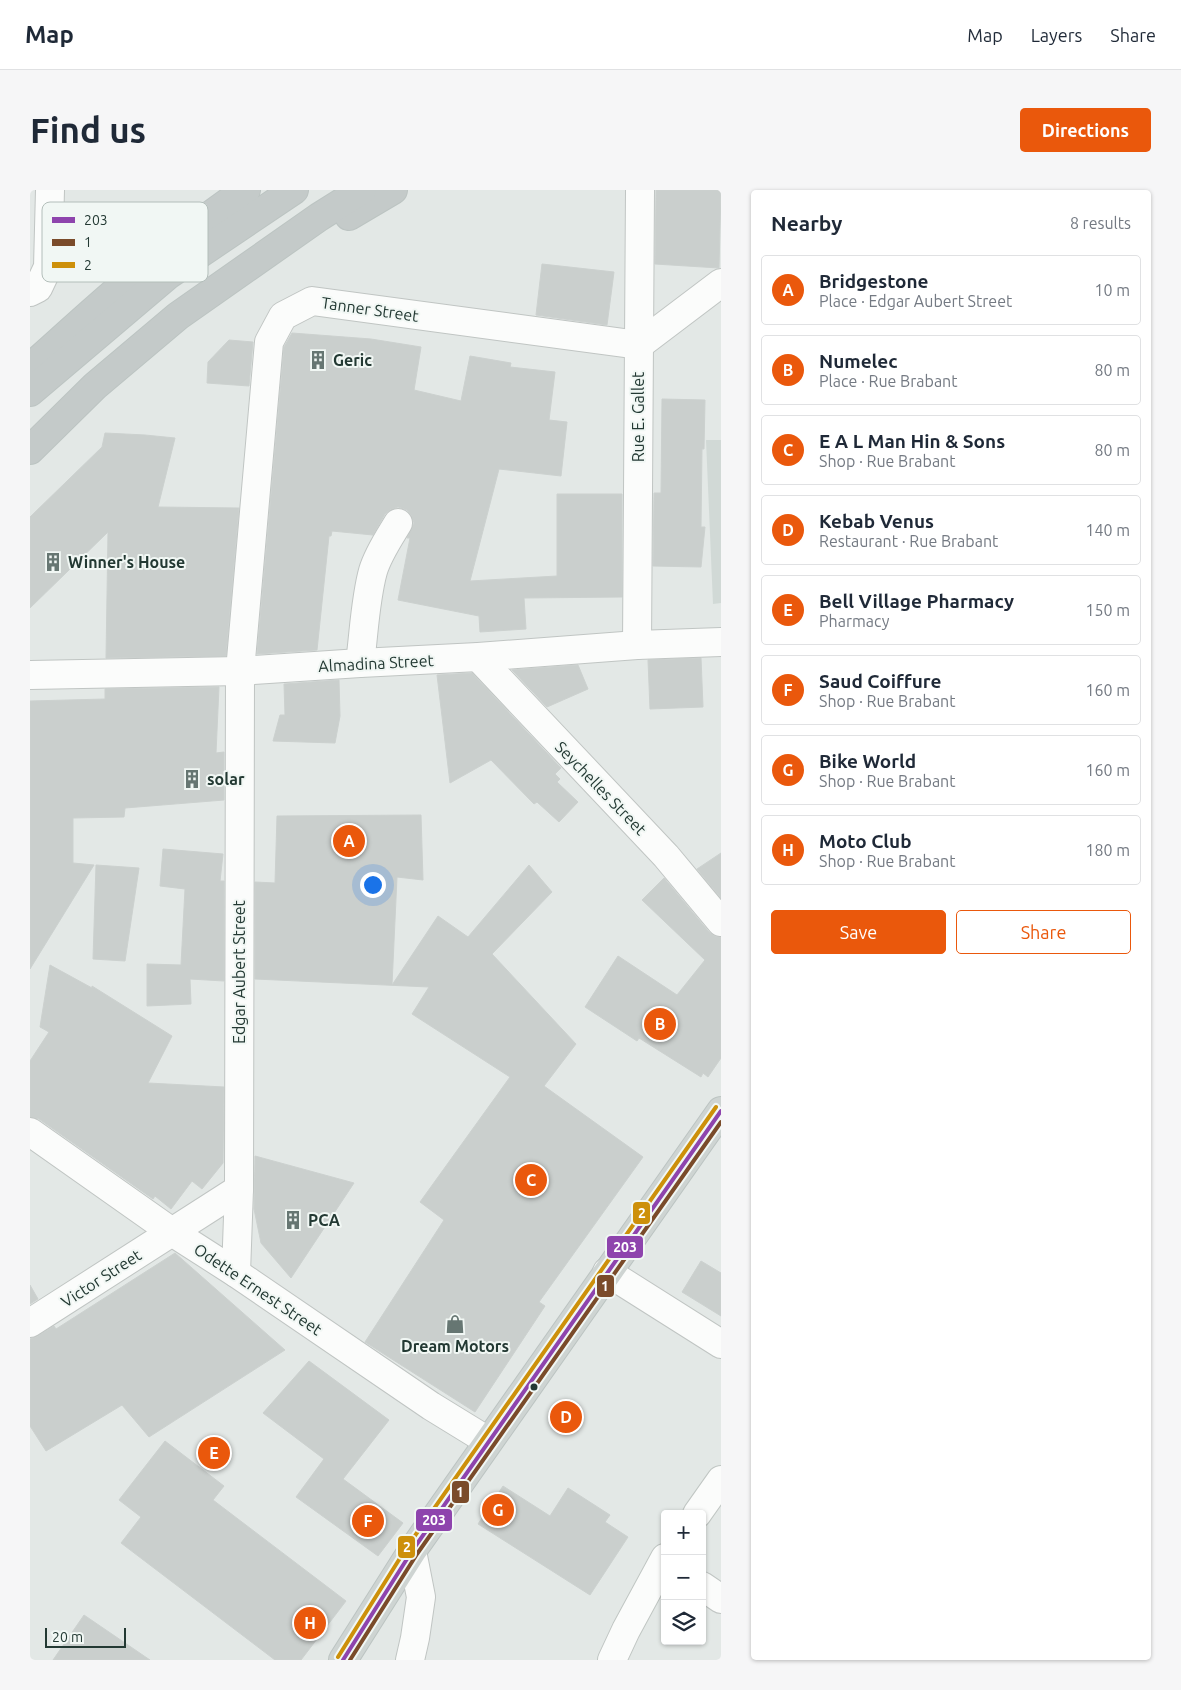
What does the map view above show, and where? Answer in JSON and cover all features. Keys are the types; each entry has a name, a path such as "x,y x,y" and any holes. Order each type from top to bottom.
{"highway":[{"path":"208,217 246,190"},
{"path":"208,248 294,190"},
{"path":"30,450 95,386 178,316 319,217 362,190"},
{"path":"178,316 393,190"},
{"path":"30,368 126,282"},
{"path":"30,392 160,282"}],"main road":[{"path":"343,1660 412,1551 721,1111"}],"street":[{"name":"Rue E. Gallet","path":"637,645 640,190"},
{"path":"34,290 42,277"},
{"path":"639,345 721,283"},
{"name":"Tanner Street","path":"240,672 270,342 283,316 312,301 639,345"},
{"path":"360,663 373,570 398,523"},
{"name":"Almadina Street","path":"30,674 240,672 637,645 721,642"},
{"name":"Seychelles Street","path":"478,657 666,856 721,922"},
{"name":"Edgar Aubert Street","path":"236,1273 239,1189 240,672"},
{"name":"Odette Ernest Street","path":"30,1132 172,1232 236,1273 431,1406 488,1441"},
{"name":"Victor Street","path":"30,1323 239,1189"},
{"path":"607,1272 721,1344"},
{"path":"700,1510 721,1480"},
{"path":"410,1660 416,1638 421,1597 412,1551"},
{"path":"612,1660 661,1564"},
{"path":"706,1589 721,1599"}],"shaded area":[{"path":"706,440 721,440 721,603 713,604"}],"building":[{"path":"656,190 721,190 719,268 655,264"},
{"path":"542,264 614,272 607,325 536,315"},
{"path":"292,333 371,339 421,347 414,390 461,401 470,356 511,363 510,367 555,372 549,420 567,422 561,476 499,469 470,581 557,576 557,494 622,494 622,597 524,598 526,629 480,632 479,616 398,600 410,538 407,538 414,523 407,510 398,507 385,514 373,535 332,531 331,536 329,536 317,650 257,654 284,347"},
{"path":"229,340 253,342 249,386 207,383 208,362"},
{"path":"662,399 705,400 701,527 705,527 701,567 653,566 654,493 661,493"},
{"path":"105,433 175,438 158,507 239,508 226,656 106,658 108,532 30,608 30,517 102,447"},
{"path":"701,658 703,707 650,709 648,660"},
{"path":"578,665 588,689 547,707 512,670"},
{"path":"472,673 561,768 555,774 560,779 557,782 578,802 559,822 537,802 534,804 491,760 450,783 437,675"},
{"path":"339,680 340,716 335,743 273,741 280,715 285,715 284,684"},
{"path":"219,687 216,753 224,752 224,800 125,808 124,817 73,818 73,863 94,865 30,969 30,701 105,699 105,689"},
{"path":"421,815 423,880 397,877 392,985 438,916 468,937 529,865 552,892 492,954 576,1044 544,1086 643,1157 539,1302 545,1306 475,1412 365,1342 444,1220 420,1202 510,1077 412,1014 429,987 255,979 255,882 275,883 277,816"},
{"path":"163,849 223,854 220,881 224,881 224,981 190,979 191,1004 147,1006 147,964 181,965 185,889 160,886"},
{"path":"721,853 721,898 697,869"},
{"path":"96,865 139,868 125,961 93,959"},
{"path":"664,878 709,932 721,937 721,1058 708,1077 703,1073 701,1077 639,1038 637,1041 585,1007 618,956 677,995 705,960 642,900"},
{"path":"50,965 92,988 92,986 172,1036 148,1083 224,1087 223,1163 202,1189 192,1181 171,1209 155,1196 153,1199 39,1119 30,1117 30,1061 49,1032 40,1027"},
{"name":"PCA","path":"255,1156 354,1183 291,1278 261,1243 254,1209"},
{"path":"175,1253 285,1350 149,1437 122,1405 46,1451 30,1426 30,1339 54,1326 56,1329"},
{"path":"701,1261 721,1273 721,1316 682,1292"},
{"path":"30,1285 38,1299 30,1304"},
{"path":"309,1361 389,1420 343,1479 403,1523 378,1556 296,1497 324,1459 263,1413"},
{"path":"165,1441 224,1486 213,1500 346,1601 301,1660 275,1660 121,1543 141,1517 119,1500"},
{"path":"503,1486 550,1516 568,1488 610,1515 605,1522 628,1537 590,1595 478,1524"},
{"path":"84,1615 150,1660 53,1660"}],"transit line":[{"name":"2","path":"338,1657 407,1547 716,1107"},
{"name":"203","path":"343,1660 412,1551 721,1111"},
{"name":"1","path":"350,1660 417,1554 721,1122"}],"place":[{"name":"Geric","path":"318,360"},
{"name":"Winner's House","path":"53,562"},
{"name":"solar","path":"192,779"},
{"name":"Bridgestone","path":"349,841"},
{"name":"Numelec","path":"660,1024"},
{"name":"E A L Man Hin & Sons","path":"531,1180"},
{"name":"PCA","path":"293,1220"},
{"name":"Dream Motors","path":"455,1324"},
{"name":"Kebab Venus","path":"566,1417"},
{"name":"Bell Village Pharmacy","path":"214,1453"},
{"name":"Bike World","path":"498,1510"},
{"name":"Saud Coiffure","path":"368,1521"},
{"name":"Moto Club","path":"310,1623"}]}
